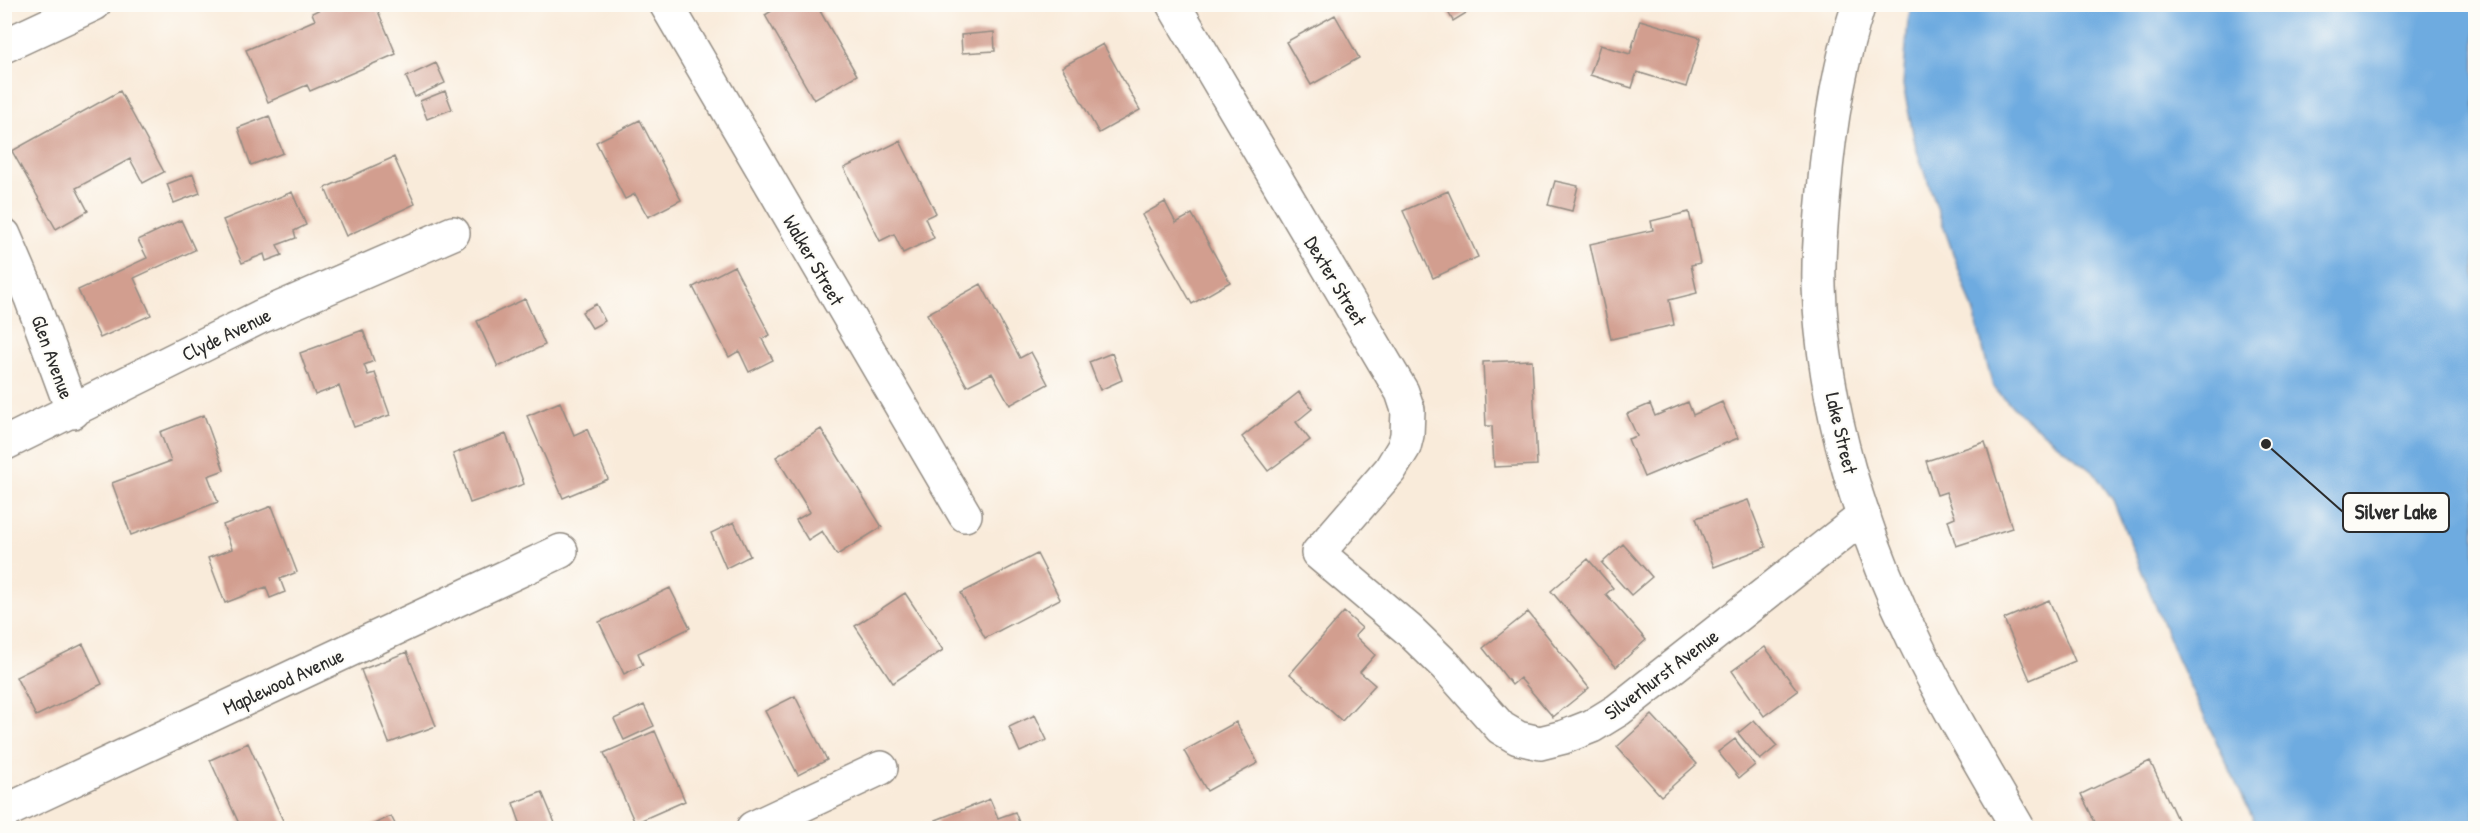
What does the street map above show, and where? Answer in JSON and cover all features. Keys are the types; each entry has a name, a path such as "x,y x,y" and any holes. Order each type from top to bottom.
{"street":[{"path":"4,46 94,4"},
{"name":"Walker Street","path":"666,4 965,515"},
{"name":"Lake Street","path":"1859,4 1848,37 1827,153 1819,285 1824,345 1834,400 1846,458 1864,516 1914,641 1944,699 2018,828"},
{"name":"Dexter Street","path":"1179,7 1402,392 1408,410 1407,435 1398,459 1318,553"},
{"name":"Clyde Avenue","path":"4,444 73,412 260,317 453,233"},
{"name":"Glen Avenue","path":"4,235 31,298 73,412"},
{"name":"Silverhurst Avenue","path":"1318,553 1409,630 1446,666 1501,728 1518,738 1540,743 1592,726 1618,710 1864,516"},
{"name":"Maplewood Avenue","path":"4,812 561,551"},
{"path":"753,828 881,768"}],"water":[{"path":"1912,5 2475,5 2475,828 2261,828 2254,821 2177,659 2113,500 2095,474 2019,413 1993,387 1974,313 1916,148 1903,85 1908,21"}],"building":[{"path":"330,4 337,4 339,9 349,4 375,4 396,54 310,91 307,85 268,102 246,50 315,20 312,13"},
{"path":"783,4 816,4 857,75 814,100 765,15"},
{"path":"1444,4 1481,4 1453,21"},
{"path":"1335,15 1359,58 1311,85 1286,42"},
{"path":"1640,20 1701,38 1686,87 1637,72 1632,88 1590,75 1600,45 1630,54"},
{"path":"994,32 995,51 962,53 961,35"},
{"path":"1103,44 1140,110 1099,133 1062,67"},
{"path":"436,63 445,83 415,97 406,77"},
{"path":"120,91 164,172 143,183 130,159 76,188 88,211 56,229 12,151"},
{"path":"445,91 452,109 427,119 420,101"},
{"path":"269,116 283,153 251,165 238,128"},
{"path":"640,120 681,200 648,217 635,194 625,199 596,142"},
{"path":"900,141 936,213 925,218 934,238 903,253 894,234 880,241 844,168"},
{"path":"394,157 415,204 346,236 325,188"},
{"path":"193,174 200,193 174,203 167,184"},
{"path":"1555,181 1578,186 1572,211 1548,205"},
{"path":"1448,191 1478,257 1433,278 1403,211"},
{"path":"292,192 306,225 294,231 296,238 277,245 282,255 266,261 264,254 242,263 223,220"},
{"path":"1165,202 1176,223 1192,214 1230,282 1192,304 1142,215"},
{"path":"1689,212 1700,263 1691,265 1697,293 1669,300 1674,325 1611,339 1590,244 1653,230 1651,221"},
{"path":"181,220 195,250 134,278 151,315 100,338 78,290 147,258 138,240"},
{"path":"734,266 770,335 762,339 773,360 749,372 739,351 729,357 693,287"},
{"path":"981,284 1020,358 1031,352 1048,384 1010,405 992,373 967,386 927,314"},
{"path":"525,299 545,345 498,367 477,321"},
{"path":"596,304 605,321 592,328 582,312"},
{"path":"363,330 374,361 364,365 368,375 375,373 390,415 354,427 339,386 315,395 300,353"},
{"path":"1112,353 1122,380 1100,390 1089,362"},
{"path":"1532,360 1537,465 1494,467 1492,426 1486,426 1483,362"},
{"path":"1299,392 1312,409 1296,422 1310,440 1268,471 1242,437"},
{"path":"560,402 574,435 587,429 608,479 563,498 527,416"},
{"path":"1688,402 1693,415 1722,402 1738,438 1644,477 1628,439 1637,436 1627,414 1650,404 1655,416"},
{"path":"204,415 224,470 208,476 218,502 131,535 112,483 171,461 160,432"},
{"path":"821,429 882,527 837,555 822,531 808,540 796,520 810,512 776,457"},
{"path":"506,434 524,484 470,503 453,454"},
{"path":"1985,442 2012,528 1956,546 1948,520 1955,517 1946,492 1937,495 1926,461"},
{"path":"1748,500 1766,547 1714,567 1696,518"},
{"path":"272,506 297,572 280,579 285,592 270,598 266,587 225,603 208,558 232,549 223,525"},
{"path":"734,522 750,556 726,568 711,533"},
{"path":"1623,544 1652,577 1631,595 1602,563"},
{"path":"1037,554 1060,599 985,638 961,593"},
{"path":"1588,559 1613,588 1606,594 1646,640 1616,667 1551,591"},
{"path":"670,588 690,628 638,653 643,665 624,674 599,622"},
{"path":"905,593 943,650 893,683 855,626"},
{"path":"2049,600 2075,661 2030,680 2004,619"},
{"path":"1344,612 1362,628 1355,636 1375,655 1360,672 1375,685 1342,721 1290,674"},
{"path":"1528,612 1589,688 1553,717 1520,678 1512,685 1483,648"},
{"path":"83,644 102,684 36,716 16,677"},
{"path":"1765,647 1798,691 1764,716 1732,671"},
{"path":"407,652 436,726 389,743 361,670"},
{"path":"795,696 827,760 798,775 765,711"},
{"path":"644,705 654,726 624,740 614,719"},
{"path":"1035,715 1047,740 1020,752 1009,727"},
{"path":"1652,715 1697,764 1661,796 1617,747"},
{"path":"1754,720 1777,746 1760,760 1738,733"},
{"path":"1236,722 1258,763 1207,791 1184,751"},
{"path":"655,731 685,801 635,823 604,753"},
{"path":"1735,739 1755,765 1739,778 1718,752"},
{"path":"248,743 285,825 279,828 241,828 210,760"},
{"path":"2150,761 2181,828 2098,828 2081,794"},
{"path":"542,792 557,828 522,828 513,803"},
{"path":"990,799 998,818 1015,812 1021,828 939,828 936,820"},
{"path":"391,816 397,828 366,828"}],"place":[{"name":"Silver Lake","path":"2266,444"}]}
